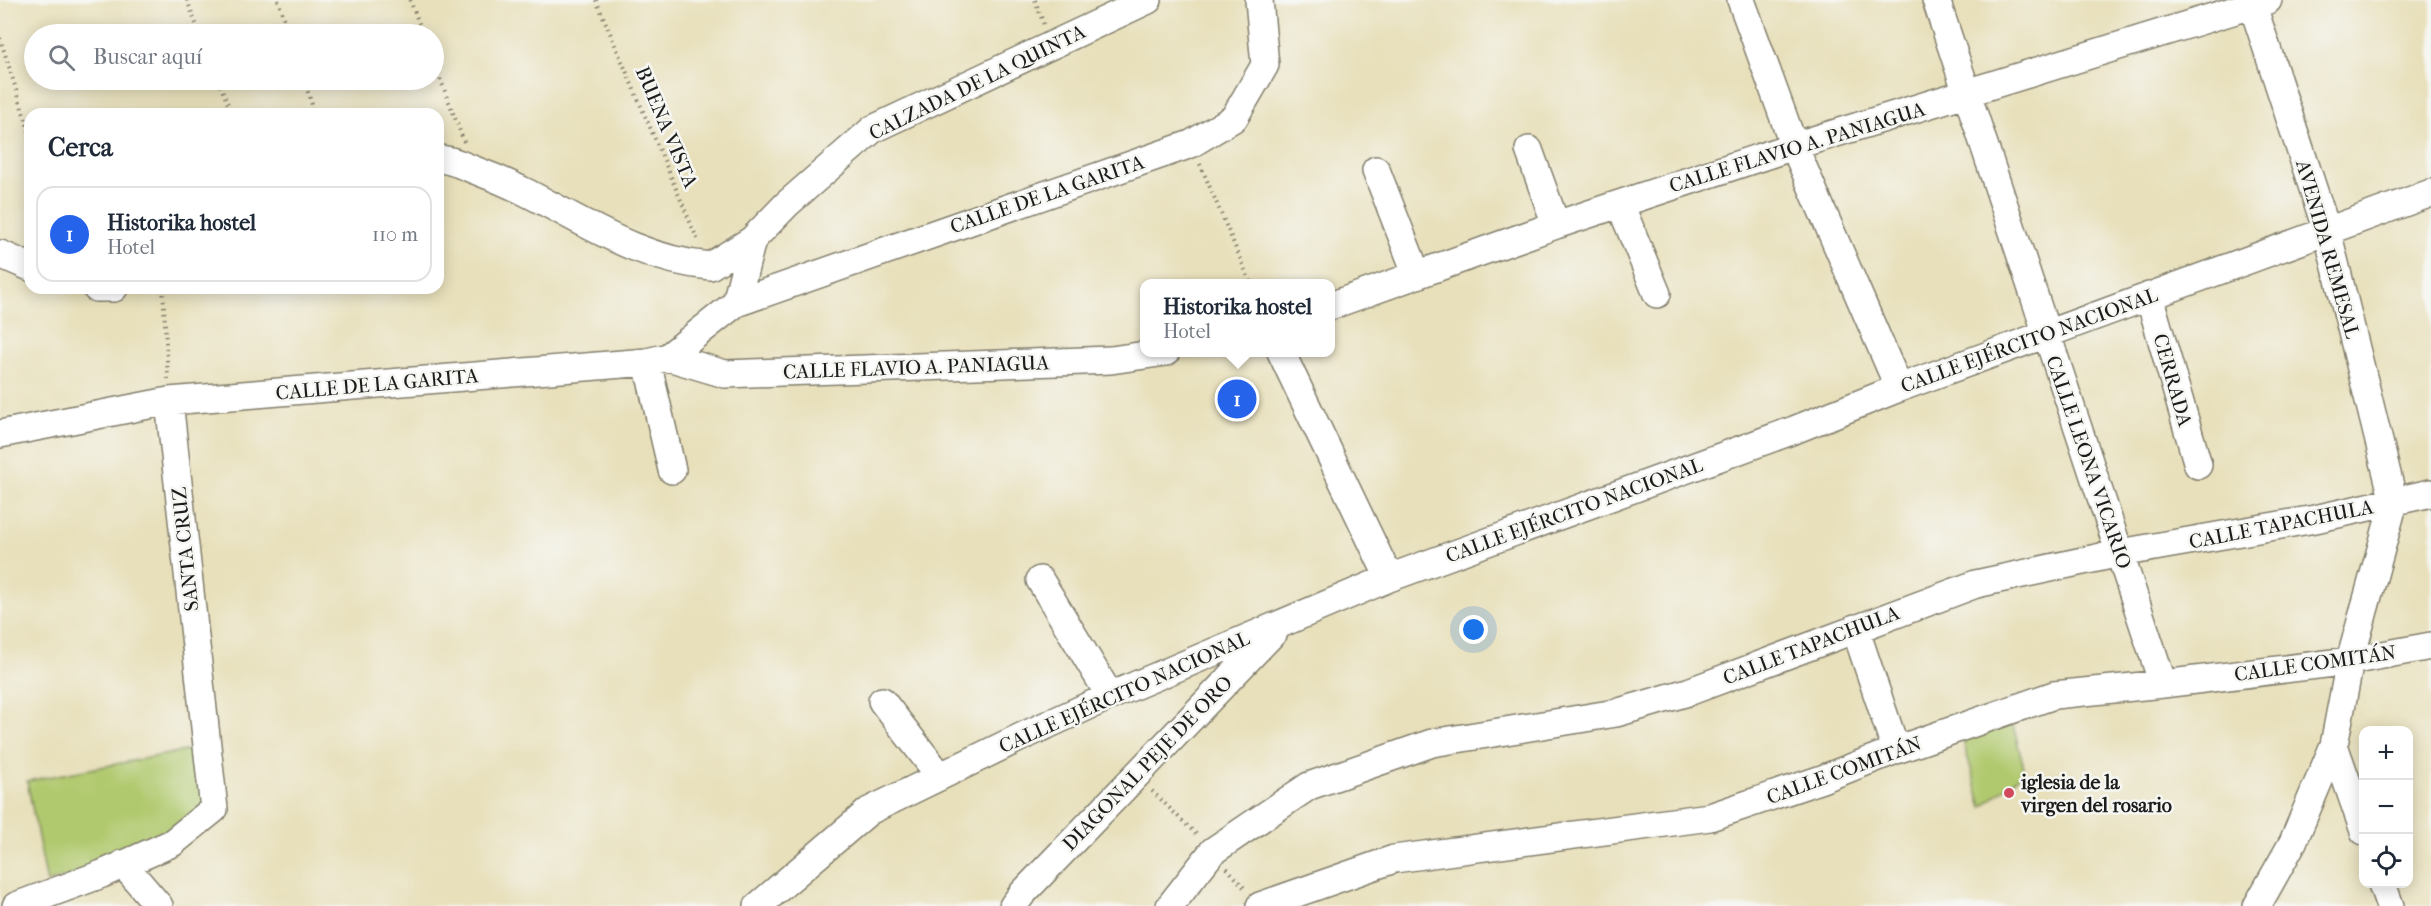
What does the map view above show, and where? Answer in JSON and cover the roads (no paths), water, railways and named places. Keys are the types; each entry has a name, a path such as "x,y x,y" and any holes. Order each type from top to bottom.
{"street":[{"name":"CALZADA DE LA QUINTA","path":"444,161 505,182 621,242 661,258 707,266 752,240 787,204 873,129 1148,0"},
{"name":"CALLE DE LA GARITA","path":"0,434 169,401 658,359 736,303 1191,144 1234,118 1265,65 1259,0"},
{"path":"1741,0 1794,146 1899,388"},
{"name":"CALLE LEONA VICARIO","path":"1936,0 2163,684"},
{"name":"CALLE FLAVIO A. PANIAGUA","path":"1335,304 1556,225 1794,146 1966,95 2257,2"},
{"name":"AVENIDA REMESAL","path":"2257,2 2327,231 2394,502"},
{"path":"1529,150 1556,225"},
{"path":"1376,170 1417,275"},
{"name":"CALLE EJÉRCITO NACIONAL","path":"758,906 869,811 1110,696 1283,622 1389,578 2431,193"},
{"path":"1620,204 1657,294"},
{"path":"736,303 752,240"},
{"path":"0,254 24,264"},
{"name":"CERRADA","path":"2149,296 2198,465"},
{"name":"CALLE FLAVIO A. PANIAGUA","path":"658,359 725,374 1112,360 1140,356"},
{"path":"1283,357 1389,578"},
{"path":"658,359 672,470"},
{"name":"SANTA CRUZ","path":"123,864 172,843 214,809 169,401"},
{"name":"CALLE TAPACHULA","path":"1170,906 1213,851 1309,786 1431,743 1617,713 1688,692 1976,584 2120,554 2315,519 2431,493"},
{"path":"2257,906 2293,842 2334,745 2350,660 2394,502"},
{"path":"1040,579 1110,696"},
{"name":"DIAGONAL PEJE DE ORO","path":"1013,906 1283,622"},
{"path":"1855,628 1896,750"},
{"name":"CALLE COMITÁN","path":"1260,906 1394,859 1710,817 2054,695 2163,684 2350,660 2431,646"},
{"path":"882,701 940,776"},
{"path":"2334,745 2359,817"},
{"path":"16,906 123,864 159,906"},
{"path":"2383,888 2390,906"}],"place":[{"name":"Historika hostel","path":"1237,399"},
{"name":"iglesia de la virgen del rosario","path":"2009,793"}]}
